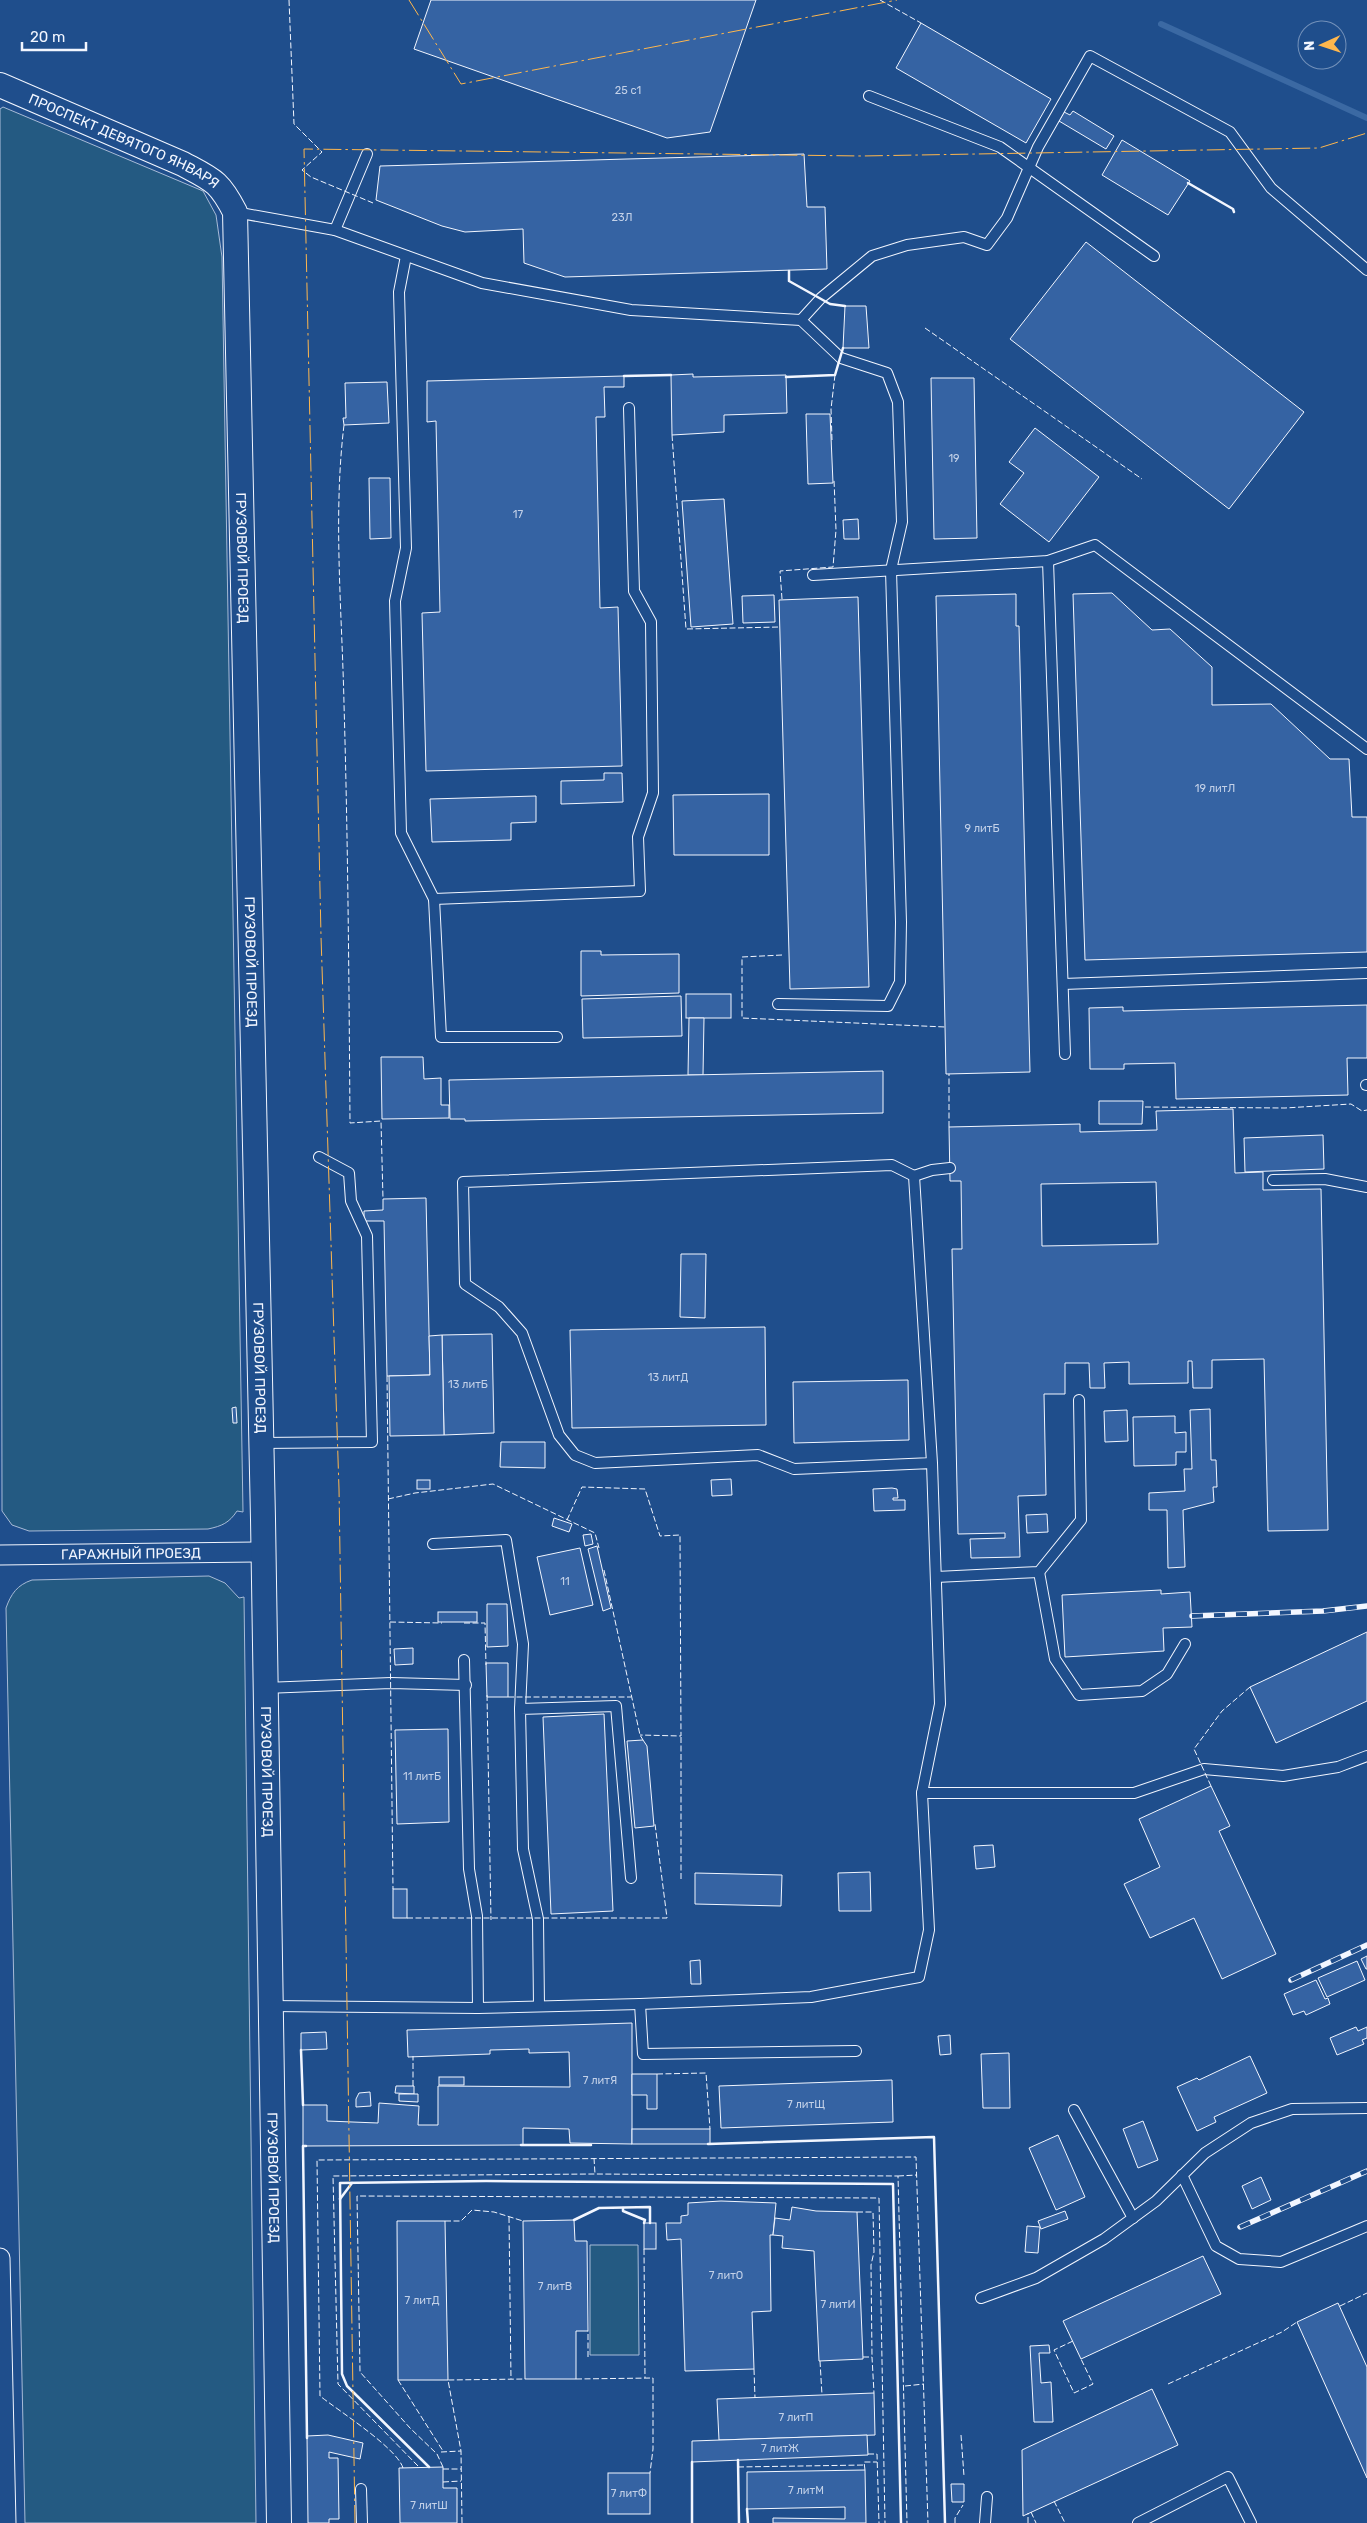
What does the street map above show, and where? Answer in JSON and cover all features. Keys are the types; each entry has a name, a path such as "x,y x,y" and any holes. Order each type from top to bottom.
{"street":[{"name":"ПРОСПЕКТ ДЕВЯТОГО ЯНВАРЯ","path":"0,85 203,175 222,188 235,212"},
{"name":"ГРУЗОВОЙ ПРОЕЗД","path":"235,212 259,1443 263,1552 279,2523"},
{"name":"ГАРАЖНЫЙ ПРОЕЗД","path":"0,1555 263,1552"},
{"path":"0,2258 4,2519"}],"lane":[{"path":"801,320 821,298 872,256 907,245 964,237 987,245 1007,218 1028,167 1090,56 1230,132 1271,188 1367,270"},
{"path":"869,96 1000,147 1154,256"},
{"path":"335,230 367,154"},
{"path":"235,212 335,230 482,283 631,310 801,320 841,358 887,373 898,402 902,522 891,570 901,922 900,982 888,1006 778,1004"},
{"path":"406,256 399,292 406,548 394,600 401,833 434,899 441,1037 557,1037"},
{"path":"434,899 640,891 638,837 653,793 651,622 634,591 629,408"},
{"path":"813,575 1048,561 1095,545 1367,749"},
{"path":"1048,561 1065,1054"},
{"path":"1063,984 1367,973"},
{"path":"259,1443 372,1442 367,1236 351,1201 349,1173 319,1157"},
{"path":"932,1463 794,1468 758,1455 595,1463 575,1455 559,1435 522,1334 499,1308 465,1284 463,1182 892,1165 914,1176 932,1170 950,1168"},
{"path":"269,2006 478,2008 811,1997 920,1977 929,1930 922,1793 940,1704 932,1463 914,1176"},
{"path":"1274,1180 1325,1179 1367,1187"},
{"path":"936,1577 1039,1572 1081,1520 1079,1400"},
{"path":"432,1544 506,1540 523,1644 520,1709 523,1849 538,1919 539,2006"},
{"path":"1039,1572 1055,1658 1079,1695 1142,1691 1167,1674 1185,1644"},
{"path":"464,1660 469,1869 478,1916 478,2008"},
{"path":"265,1688 391,1683 466,1686"},
{"path":"520,1709 616,1706 630,1878"},
{"path":"922,1793 1134,1793 1204,1769 1283,1776 1338,1767 1367,1756"},
{"path":"640,2004 643,2054 856,2051"},
{"path":"981,2298 1036,2278 1104,2240 1156,2200 1205,2153 1250,2123 1292,2109 1367,2108"},
{"path":"1074,2110 1133,2218"},
{"path":"1182,2175 1216,2246 1239,2259 1281,2262 1367,2226"},
{"path":"1138,2523 1228,2477 1251,2523"},
{"path":"361,2489 362,2523"},
{"path":"986,2523 987,2497"}],"shaded area":[{"path":"3,107 203,191 216,215 222,257 243,1512 237,1511 225,1523 208,1529 29,1531 12,1525 2,1511 0,109"},
{"path":"209,1576 225,1583 239,1598 244,1597 256,2523 25,2523 6,1608 15,1591 32,1580"},
{"path":"590,2245 638,2245 639,2355 590,2355"}],"building":[{"path":"431,0 756,0 710,132 667,138 414,49"},
{"path":"921,23 1051,99 1026,143 896,68"},
{"path":"1073,111 1114,136 1106,149 1059,121 1064,112 1070,115"},
{"path":"1122,140 1190,181 1168,215 1102,175"},
{"path":"804,154 807,207 825,207 827,269 565,277 524,263 523,229 465,232 442,226 376,200 380,166"},
{"path":"1086,242 1304,412 1229,509 1010,339"},
{"path":"845,306 866,306 869,348 843,348"},
{"path":"693,374 693,377 786,375 787,413 724,415 724,432 672,435 671,375"},
{"path":"624,376 624,387 604,387 605,417 596,417 600,608 618,607 622,766 426,771 422,613 440,612 436,421 427,422 427,381"},
{"path":"931,378 974,378 977,538 934,539"},
{"path":"387,382 389,423 344,425 343,418 346,418 345,383"},
{"path":"806,414 830,414 833,483 808,484"},
{"path":"1035,428 1099,477 1049,542 1000,504 1024,473 1009,462"},
{"path":"369,478 390,478 391,538 370,539"},
{"path":"724,499 733,624 691,627 682,501"},
{"path":"858,519 859,539 844,539 843,520"},
{"path":"1112,593 1152,630 1170,629 1212,667 1212,705 1271,704 1330,759 1349,759 1352,817 1367,817 1367,952 1085,960 1073,594"},
{"path":"1016,594 1016,626 1019,626 1030,1072 946,1074 936,596"},
{"path":"774,595 775,622 743,623 742,596"},
{"path":"858,597 869,987 790,989 779,600"},
{"path":"604,773 622,773 623,802 561,804 561,781 604,780"},
{"path":"769,794 769,855 674,855 673,795"},
{"path":"536,796 536,822 511,823 511,840 432,842 430,799"},
{"path":"581,951 601,951 601,955 679,954 679,993 581,996"},
{"path":"686,994 731,994 731,1018 686,1018"},
{"path":"681,996 682,1036 583,1038 582,999"},
{"path":"1367,1005 1367,1058 1347,1058 1348,1095 1176,1099 1175,1063 1124,1064 1124,1069 1090,1069 1089,1008 1123,1007 1123,1011"},
{"path":"689,1018 704,1018 703,1075 688,1075"},
{"path":"381,1057 423,1057 424,1079 441,1078 441,1105 449,1105 449,1118 382,1119"},
{"path":"883,1071 883,1113 465,1121 465,1119 450,1119 449,1080"},
{"path":"1099,1101 1143,1101 1142,1124 1099,1124"},
{"path":"1233,1109 1235,1173 1263,1172 1263,1190 1321,1189 1328,1530 1268,1531 1264,1359 1212,1360 1212,1388 1193,1388 1192,1361 1188,1361 1188,1383 1129,1384 1129,1362 1104,1363 1105,1388 1090,1388 1089,1363 1065,1363 1065,1394 1044,1394 1046,1495 1018,1496 1020,1557 971,1558 970,1539 1005,1538 1005,1533 958,1534 952,1249 962,1249 961,1181 950,1181 949,1127 1080,1124 1080,1132 1157,1130 1156,1111","holes":["1156,1182 1158,1244 1042,1246 1041,1184"]},
{"path":"1323,1135 1324,1169 1245,1172 1244,1138"},
{"path":"426,1198 430,1375 387,1376 384,1221 364,1221 364,1211 383,1210 383,1199"},
{"path":"681,1254 706,1254 705,1318 680,1317"},
{"path":"765,1327 766,1425 572,1428 570,1330"},
{"path":"492,1334 494,1433 444,1435 442,1335"},
{"path":"442,1335 444,1435 390,1436 389,1376 430,1375 429,1336"},
{"path":"908,1380 909,1440 794,1443 793,1382"},
{"path":"236,1407 237,1423 233,1423 232,1408"},
{"path":"1210,1409 1211,1460 1216,1460 1217,1487 1213,1487 1214,1502 1183,1510 1185,1567 1168,1568 1167,1510 1149,1510 1149,1493 1185,1491 1184,1469 1192,1469 1190,1410"},
{"path":"1127,1410 1128,1441 1105,1442 1104,1411"},
{"path":"1175,1416 1175,1433 1186,1432 1186,1452 1176,1452 1176,1465 1134,1466 1133,1417"},
{"path":"501,1442 545,1442 545,1468 500,1467"},
{"path":"731,1479 732,1495 712,1496 711,1480"},
{"path":"417,1480 430,1480 430,1489 417,1489"},
{"path":"873,1489 897,1489 898,1498 893,1498 893,1500 905,1500 905,1510 874,1511"},
{"path":"1047,1514 1048,1532 1027,1533 1026,1515"},
{"path":"554,1518 572,1524 569,1532 552,1526"},
{"path":"591,1534 593,1544 585,1546 583,1535"},
{"path":"597,1546 611,1608 603,1611 588,1549"},
{"path":"580,1548 593,1605 550,1615 537,1557"},
{"path":"1161,1590 1161,1594 1190,1592 1192,1627 1163,1628 1164,1651 1065,1657 1062,1595"},
{"path":"487,1604 507,1604 508,1646 487,1647"},
{"path":"438,1612 477,1612 477,1622 438,1622"},
{"path":"1367,1632 1367,1701 1276,1743 1250,1687"},
{"path":"413,1648 413,1664 395,1665 394,1649"},
{"path":"486,1663 508,1663 508,1697 487,1697"},
{"path":"604,1714 613,1911 551,1914 543,1717"},
{"path":"448,1729 449,1822 397,1824 395,1730"},
{"path":"643,1740 647,1746 654,1826 635,1828 627,1741"},
{"path":"1211,1786 1230,1826 1219,1831 1276,1954 1222,1979 1194,1918 1150,1938 1124,1884 1160,1867 1139,1819"},
{"path":"993,1845 995,1867 976,1869 974,1846"},
{"path":"870,1872 871,1911 839,1911 838,1873"},
{"path":"695,1873 782,1875 781,1906 695,1904"},
{"path":"393,1889 407,1889 407,1918 393,1918"},
{"path":"1367,1956 1367,1969 1366,1969 1361,1959"},
{"path":"700,1960 701,1984 691,1984 690,1961"},
{"path":"1357,1961 1365,1980 1327,1997 1318,1978"},
{"path":"1316,1980 1325,1999 1328,1998 1330,2004 1306,2015 1304,2011 1293,2015 1284,1994"},
{"path":"632,2023 632,2144 570,2143 569,2129 523,2128 523,2145 303,2146 303,2105 327,2105 327,2121 378,2123 379,2103 419,2106 418,2125 438,2125 438,2086 570,2087 569,2052 529,2053 529,2049 490,2050 490,2054 408,2057 407,2030"},
{"path":"1356,2027 1358,2031 1367,2027 1367,2038 1362,2040 1364,2044 1337,2055 1330,2038"},
{"path":"326,2032 327,2049 301,2050 301,2033"},
{"path":"950,2035 951,2054 940,2055 938,2036"},
{"path":"1009,2053 1010,2108 983,2108 981,2054"},
{"path":"1250,2056 1267,2093 1214,2117 1216,2122 1197,2131 1177,2087 1197,2078 1199,2080"},
{"path":"632,2074 657,2074 657,2109 647,2109 647,2095 632,2095"},
{"path":"439,2077 464,2077 464,2085 439,2085"},
{"path":"892,2080 893,2122 721,2128 719,2086"},
{"path":"396,2086 414,2086 414,2094 395,2093"},
{"path":"370,2092 371,2106 356,2107 356,2099 359,2093"},
{"path":"399,2094 418,2094 418,2102 399,2101"},
{"path":"1143,2121 1158,2160 1138,2168 1123,2129"},
{"path":"632,2129 710,2129 710,2144 632,2144"},
{"path":"1058,2135 1085,2197 1056,2210 1029,2148"},
{"path":"1261,2177 1271,2200 1252,2209 1242,2186"},
{"path":"721,2201 776,2203 773,2235 770,2235 771,2311 752,2312 754,2369 685,2371 681,2239 667,2240 666,2223 681,2223 681,2216 688,2215 688,2203"},
{"path":"792,2207 816,2211 857,2212 863,2359 819,2361 814,2251 782,2248 783,2236 773,2235 775,2218 790,2220"},
{"path":"1065,2211 1068,2219 1041,2229 1038,2221"},
{"path":"574,2220 575,2241 587,2241 588,2331 576,2331 576,2379 525,2379 523,2221"},
{"path":"397,2221 445,2221 448,2380 398,2380"},
{"path":"644,2223 656,2223 656,2249 644,2249"},
{"path":"1027,2226 1040,2227 1038,2253 1025,2252"},
{"path":"1203,2256 1221,2294 1081,2359 1063,2321"},
{"path":"1338,2303 1367,2367 1367,2478 1297,2322"},
{"path":"1049,2345 1050,2353 1039,2353 1041,2383 1051,2382 1053,2422 1034,2422 1030,2346"},
{"path":"1152,2389 1178,2445 1023,2516 1022,2450"},
{"path":"874,2393 875,2435 719,2440 717,2399"},
{"path":"328,2435 363,2443 360,2459 329,2452 329,2458 338,2458 339,2519 329,2519 329,2523 308,2523 307,2436"},
{"path":"867,2435 868,2455 692,2462 692,2441"},
{"path":"443,2467 443,2488 457,2488 457,2523 400,2523 399,2468"},
{"path":"865,2470 866,2523 773,2523 773,2518 845,2519 845,2507 747,2509 747,2472"},
{"path":"608,2473 650,2473 650,2514 608,2514"},
{"path":"951,2484 964,2484 964,2502 952,2502"}],"waterway":[{"path":"1161,24 1367,118"}],"railway":[{"path":"1192,1616 1323,1611 1367,1606"},
{"path":"1291,1980 1367,1945"},
{"path":"1240,2227 1367,2171"}],"fence":[{"path":"289,0 294,124 322,152 302,170 311,177 373,203"},
{"path":"880,0 921,23"},
{"path":"925,328 1142,479"},
{"path":"832,440 831,409 835,375"},
{"path":"344,425 339,494 339,564 346,808 350,1123 381,1121 383,1199"},
{"path":"672,435 686,629 780,627"},
{"path":"782,599 780,571 833,567 836,530 834,480"},
{"path":"782,955 742,957 742,1018 945,1027"},
{"path":"949,1074 949,1127"},
{"path":"1145,1107 1285,1108 1351,1104 1362,1111 1367,1110"},
{"path":"387,1376 393,1889"},
{"path":"388,1499 415,1493 493,1484 595,1533 599,1548"},
{"path":"567,1520 582,1487 645,1489 660,1536 680,1535 681,1736 640,1735"},
{"path":"604,1570 640,1735 643,1740"},
{"path":"390,1622 442,1623"},
{"path":"464,1623 485,1623 486,1665"},
{"path":"1211,1786 1194,1749 1222,1711 1250,1687"},
{"path":"487,1695 491,1920"},
{"path":"508,1697 631,1697"},
{"path":"681,1736 681,1879"},
{"path":"407,1918 667,1918 655,1824"},
{"path":"413,2056 413,2086"},
{"path":"657,2074 706,2073 710,2129"},
{"path":"403,2468 390,2450 379,2440 320,2396 317,2160 916,2157 928,2523"},
{"path":"594,2158 595,2174"},
{"path":"418,2466 338,2384 333,2176 595,2174 898,2176 907,2523"},
{"path":"898,2176 917,2175"},
{"path":"443,2467 437,2454 410,2428 360,2372 357,2196 879,2198 885,2523"},
{"path":"445,2221 461,2221 472,2210 494,2212 523,2221"},
{"path":"857,2212 873,2212 874,2252 871,2265 872,2357"},
{"path":"509,2217 511,2379"},
{"path":"644,2249 645,2378"},
{"path":"1340,2306 1367,2293"},
{"path":"1168,2384 1282,2332 1297,2322"},
{"path":"588,2331 588,2357"},
{"path":"1073,2341 1054,2350 1074,2393 1093,2384 1081,2359"},
{"path":"863,2357 872,2357 874,2393"},
{"path":"820,2361 822,2395"},
{"path":"754,2369 755,2398"},
{"path":"576,2379 653,2378 653,2449 650,2473"},
{"path":"462,2523 461,2451 448,2380 525,2379"},
{"path":"398,2380 443,2451"},
{"path":"905,2386 924,2384"},
{"path":"961,2435 964,2476"},
{"path":"441,2452 461,2451"},
{"path":"868,2454 877,2454 879,2523"},
{"path":"865,2470 864,2462 877,2462"},
{"path":"738,2467 865,2465"},
{"path":"443,2469 461,2469"},
{"path":"443,2482 461,2481"},
{"path":"1054,2501 1065,2523"},
{"path":"955,2523 955,2518 963,2505"},
{"path":"1031,2512 1036,2523"},
{"path":"1028,2513 1028,2523"}],"wall":[{"path":"1188,183 1233,209 1234,212"},
{"path":"789,271 789,281 830,304 845,306"},
{"path":"786,377 835,375 843,348"},
{"path":"624,376 671,375"},
{"path":"301,2050 303,2105"},
{"path":"708,2144 934,2137 945,2523"},
{"path":"521,2145 591,2145"},
{"path":"306,2146 303,2146 307,2438"},
{"path":"429,2467 347,2386 342,2374 340,2183 486,2181 893,2184 901,2523"},
{"path":"340,2199 352,2183"},
{"path":"574,2220 599,2208 650,2207 650,2223"},
{"path":"623,2208 623,2211 645,2220 644,2223"},
{"path":"738,2460 739,2523"},
{"path":"692,2462 692,2523"},
{"path":"747,2509 748,2523"}],"power":[{"path":"409,0 461,84 897,0"},
{"path":"355,2523 339,1489 321,936 304,149 862,156 1319,148 1367,133"}]}
